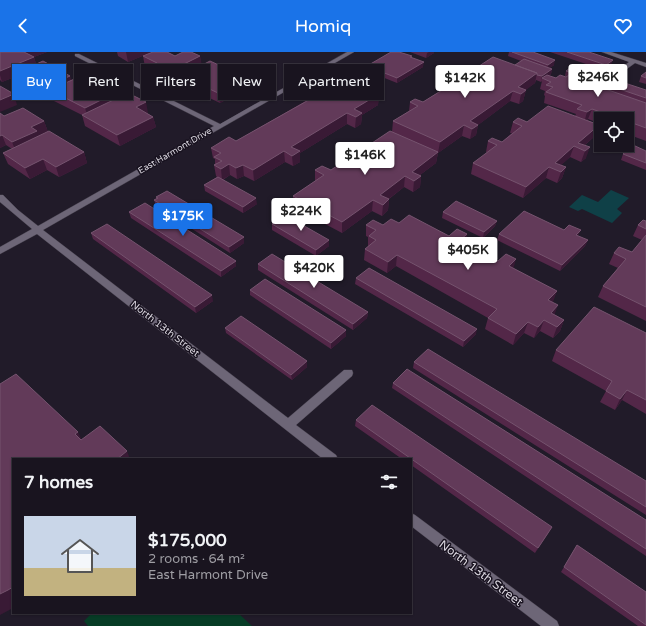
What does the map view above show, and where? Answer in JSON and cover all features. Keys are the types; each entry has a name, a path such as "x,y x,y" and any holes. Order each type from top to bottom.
{"street":[{"name":"East Harmont Drive","path":"0,251 351,52"},
{"path":"605,52 646,65"},
{"path":"77,55 219,126"},
{"path":"611,78 634,61"},
{"name":"North 13th Street","path":"0,197 15,212 331,458"},
{"path":"288,425 348,373"},
{"name":"North 13th Street","path":"412,520 552,626"}],"shaded area":[{"path":"611,190 629,198 617,209 622,213 612,223 582,209 578,211 569,207 582,195 598,202"},
{"path":"91,614 239,614 252,626 88,626 84,621"}],"building":[{"path":"0,52 24,52 34,57 17,64 12,64 12,66 0,71"},
{"path":"153,52 167,52 175,56 183,52 191,52 200,56 184,64 155,64 157,63 143,56"},
{"path":"391,52 399,52 424,62 397,78 384,73 384,64 370,64"},
{"path":"512,52 533,52 555,60 548,65"},
{"path":"567,52 589,52 613,60 606,65"},
{"path":"493,57 537,73 518,87 526,90 521,94 513,91 470,121 478,125 472,129 464,125 440,142 393,121 418,106 410,102 415,99 423,102 468,74 460,71 465,67 473,70"},
{"path":"524,59 552,69 542,76 515,65"},
{"path":"43,61 48,64 36,64"},
{"path":"210,61 218,65 218,93 210,89 210,64 204,64"},
{"path":"573,66 646,90 646,98 566,71"},
{"path":"646,72 646,78 641,76"},
{"path":"572,73 595,81 591,84 646,103 646,128 634,124 634,112 600,112 592,109 587,112 577,109 582,105 546,92 553,87 546,85 551,82 542,78 547,75 556,78 560,75 566,77"},
{"path":"74,79 74,100 101,100 85,108 66,98 66,83"},
{"path":"0,86 12,93 12,95 0,100"},
{"path":"133,96 146,102 136,107 153,117 117,135 82,115 113,100 133,100"},
{"path":"309,100 369,100 354,109 362,113 356,117 347,113 291,147 300,151 292,156 284,151 253,170 243,165 236,168 229,164 221,169 214,165 222,161 214,157 221,153 211,148 229,137 236,141"},
{"path":"548,106 594,123 594,129 578,143 590,147 585,151 574,146 555,163 566,167 561,172 549,167 526,187 473,163 497,145 488,141 492,138 502,142 522,126 513,122 518,118 527,122"},
{"path":"23,108 44,121 31,127 37,131 12,142 2,135 0,136 0,113 4,116"},
{"path":"49,131 84,152 56,167 43,159 25,168 3,153"},
{"path":"390,131 438,152 412,172 421,176 414,181 405,176 380,195 389,199 383,205 373,200 342,222 293,196 324,175 315,170 322,166 331,170 356,153 347,149 354,145 363,149"},
{"path":"634,145 646,151 646,163 623,154 625,152 634,152"},
{"path":"218,177 256,198 243,207 204,185"},
{"path":"167,191 244,237 229,247 154,200 158,198 156,197"},
{"path":"456,201 497,221 484,232 443,212"},
{"path":"145,203 236,261 221,271 129,212"},
{"path":"524,211 564,230 569,225 581,230 576,235 588,240 562,265 499,234"},
{"path":"285,215 329,240 316,250 272,224"},
{"path":"409,215 449,236 457,229 467,234 459,241 498,261 506,254 516,259 509,266 557,291 548,300 558,305 551,313 564,320 557,327 544,320 538,327 528,322 516,334 488,318 497,309 397,255 388,262 365,249 376,240 369,236 376,230 366,225 373,220 383,225 391,219 399,223"},
{"path":"643,220 646,221 646,229 638,225"},
{"path":"107,224 212,295 195,307 91,233"},
{"path":"646,235 646,307 603,286 626,259 614,253 619,247 632,252"},
{"path":"272,254 368,312 353,324 258,264"},
{"path":"369,268 477,329 464,341 356,278"},
{"path":"265,279 346,330 331,343 250,290"},
{"path":"594,307 646,333 646,400 627,390 620,399 606,391 612,381 556,350"},
{"path":"241,316 307,361 291,375 225,328"},
{"path":"428,349 646,481 646,507 414,362"},
{"path":"407,369 646,520 646,549 393,383"},
{"path":"16,374 78,432 75,434 81,440 100,426 127,451 118,458 12,458 12,588 0,594 0,384"},
{"path":"372,405 552,527 538,548 356,420"},
{"path":"577,545 646,592 646,625 564,567"}]}
